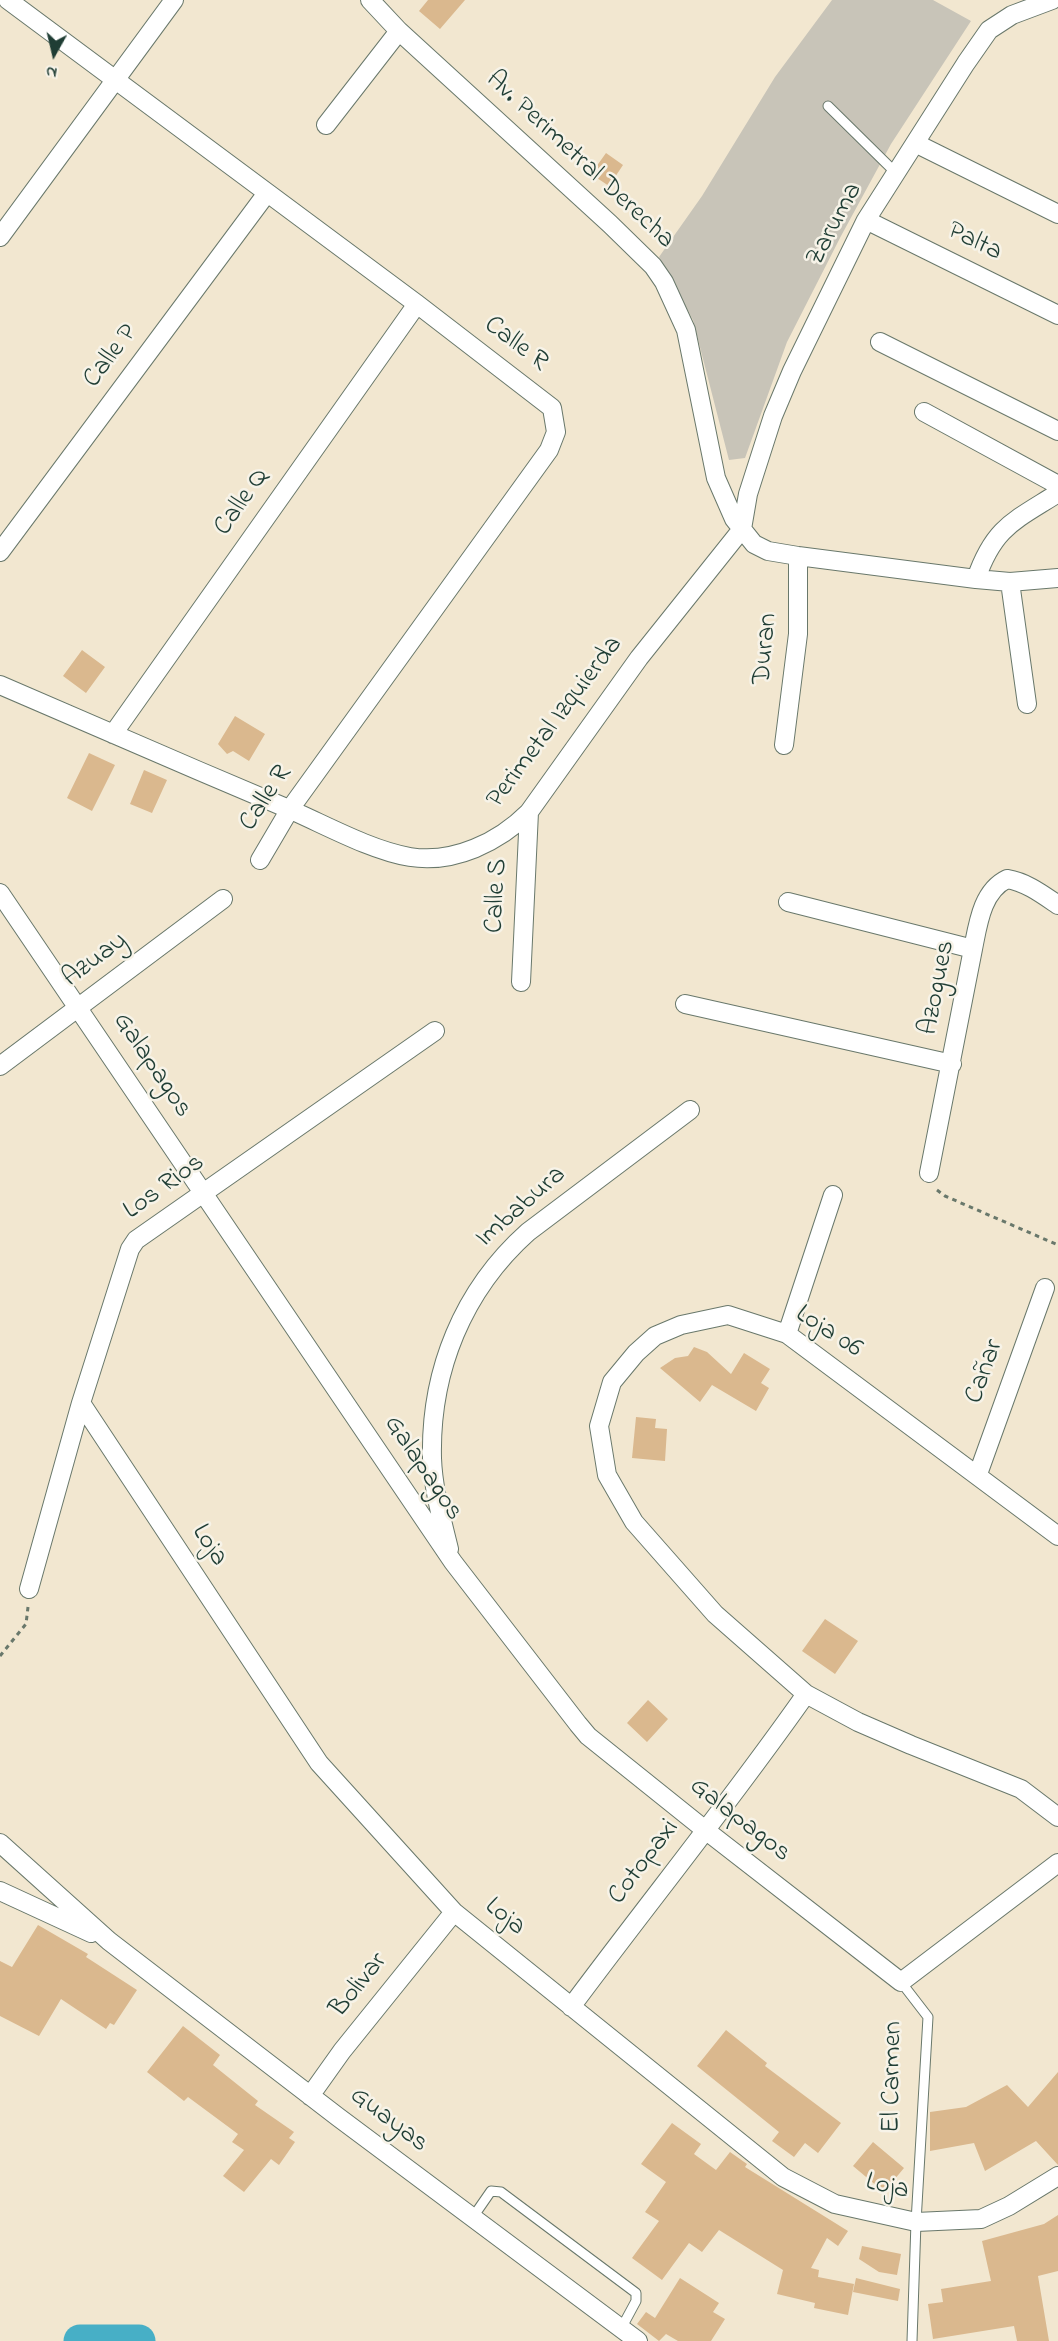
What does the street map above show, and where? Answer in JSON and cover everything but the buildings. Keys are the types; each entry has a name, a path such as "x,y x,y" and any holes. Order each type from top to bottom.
{"street":[{"name":"Calle R","path":"8,0 417,304 552,408 556,432 549,450 290,809 260,860"},
{"path":"0,237 174,0"},
{"name":"Av. Perimetral Derecha","path":"370,0 399,31 653,266 664,282 686,330 716,478 734,519 754,544 768,551 798,556 976,579 1010,582 1058,578"},
{"name":"Zaruma","path":"742,529 748,494 773,416 866,220 989,30 1012,15 1052,0"},
{"path":"326,125 399,31"},
{"path":"915,143 1058,214"},
{"name":"Calle P","path":"0,552 267,193"},
{"name":"Palta","path":"866,220 1058,315"},
{"name":"Calle Q","path":"113,734 417,304"},
{"path":"880,342 1058,431"},
{"path":"924,412 1058,485"},
{"path":"976,579 990,544 1010,524 1058,493"},
{"name":"Perimetal Izquierda","path":"0,685 290,809 339,833 410,857 448,858 484,844 512,829 529,812 639,658 742,529"},
{"name":"Duran","path":"784,745 798,634 798,556"},
{"path":"1010,582 1027,704"},
{"name":"Calle S","path":"521,982 529,812"},
{"name":"Azogues","path":"929,1173 980,915 991,890 998,883 1007,879 1021,882 1058,904"},
{"name":"Galapagos","path":"0,893 453,1562 588,1736 901,1982"},
{"name":"Azuay","path":"0,1066 223,899"},
{"path":"788,903 973,949"},
{"path":"685,1004 952,1064"},
{"name":"Los Rios","path":"29,1589 81,1403 130,1249 136,1240 435,1031"},
{"name":"Imbabura","path":"453,1562 439,1509 432,1458 444,1363 469,1300 507,1251 528,1232 690,1110"},
{"path":"787,1334 833,1195"},
{"name":"Cañar","path":"978,1474 1045,1288"},
{"name":"Loja 06","path":"806,1694 715,1614 634,1522 607,1475 599,1426 612,1382 655,1336 681,1325 728,1315 787,1334 978,1474 1058,1536"},
{"name":"Loja","path":"81,1403 319,1763 454,1912 783,2177 835,2204 916,2222 981,2219 1009,2206 1058,2176"},
{"path":"806,1694 911,1745 1021,1789 1058,1817"},
{"name":"Cotopaxi","path":"571,2007 704,1829 741,1787 806,1694"},
{"name":"Guayas","path":"0,1843 109,1941 310,2096 638,2341"},
{"name":"El Carmen","path":"901,1982 1058,1863"},
{"name":"Guayas","path":"0,1891 109,1941"},
{"name":"Bolivar","path":"310,2096 342,2051 454,1912"}],"lane":[{"path":"828,106 896,173"},
{"name":"El Carmen","path":"901,1982 928,2017 916,2222 912,2341"},
{"path":"473,2217 491,2191 501,2192 636,2293 636,2301 622,2327"}],"path":[{"path":"929,1173 933,1186 945,1196 1058,1245"},
{"path":"0,1656 26,1624 29,1589"}],"shaded area":[{"path":"832,0 933,0 971,21 891,144 841,236 787,342 745,458 729,460 693,320 659,257 702,196 775,77"}],"waterway":[{"path":"80,2341 139,2341"}]}
